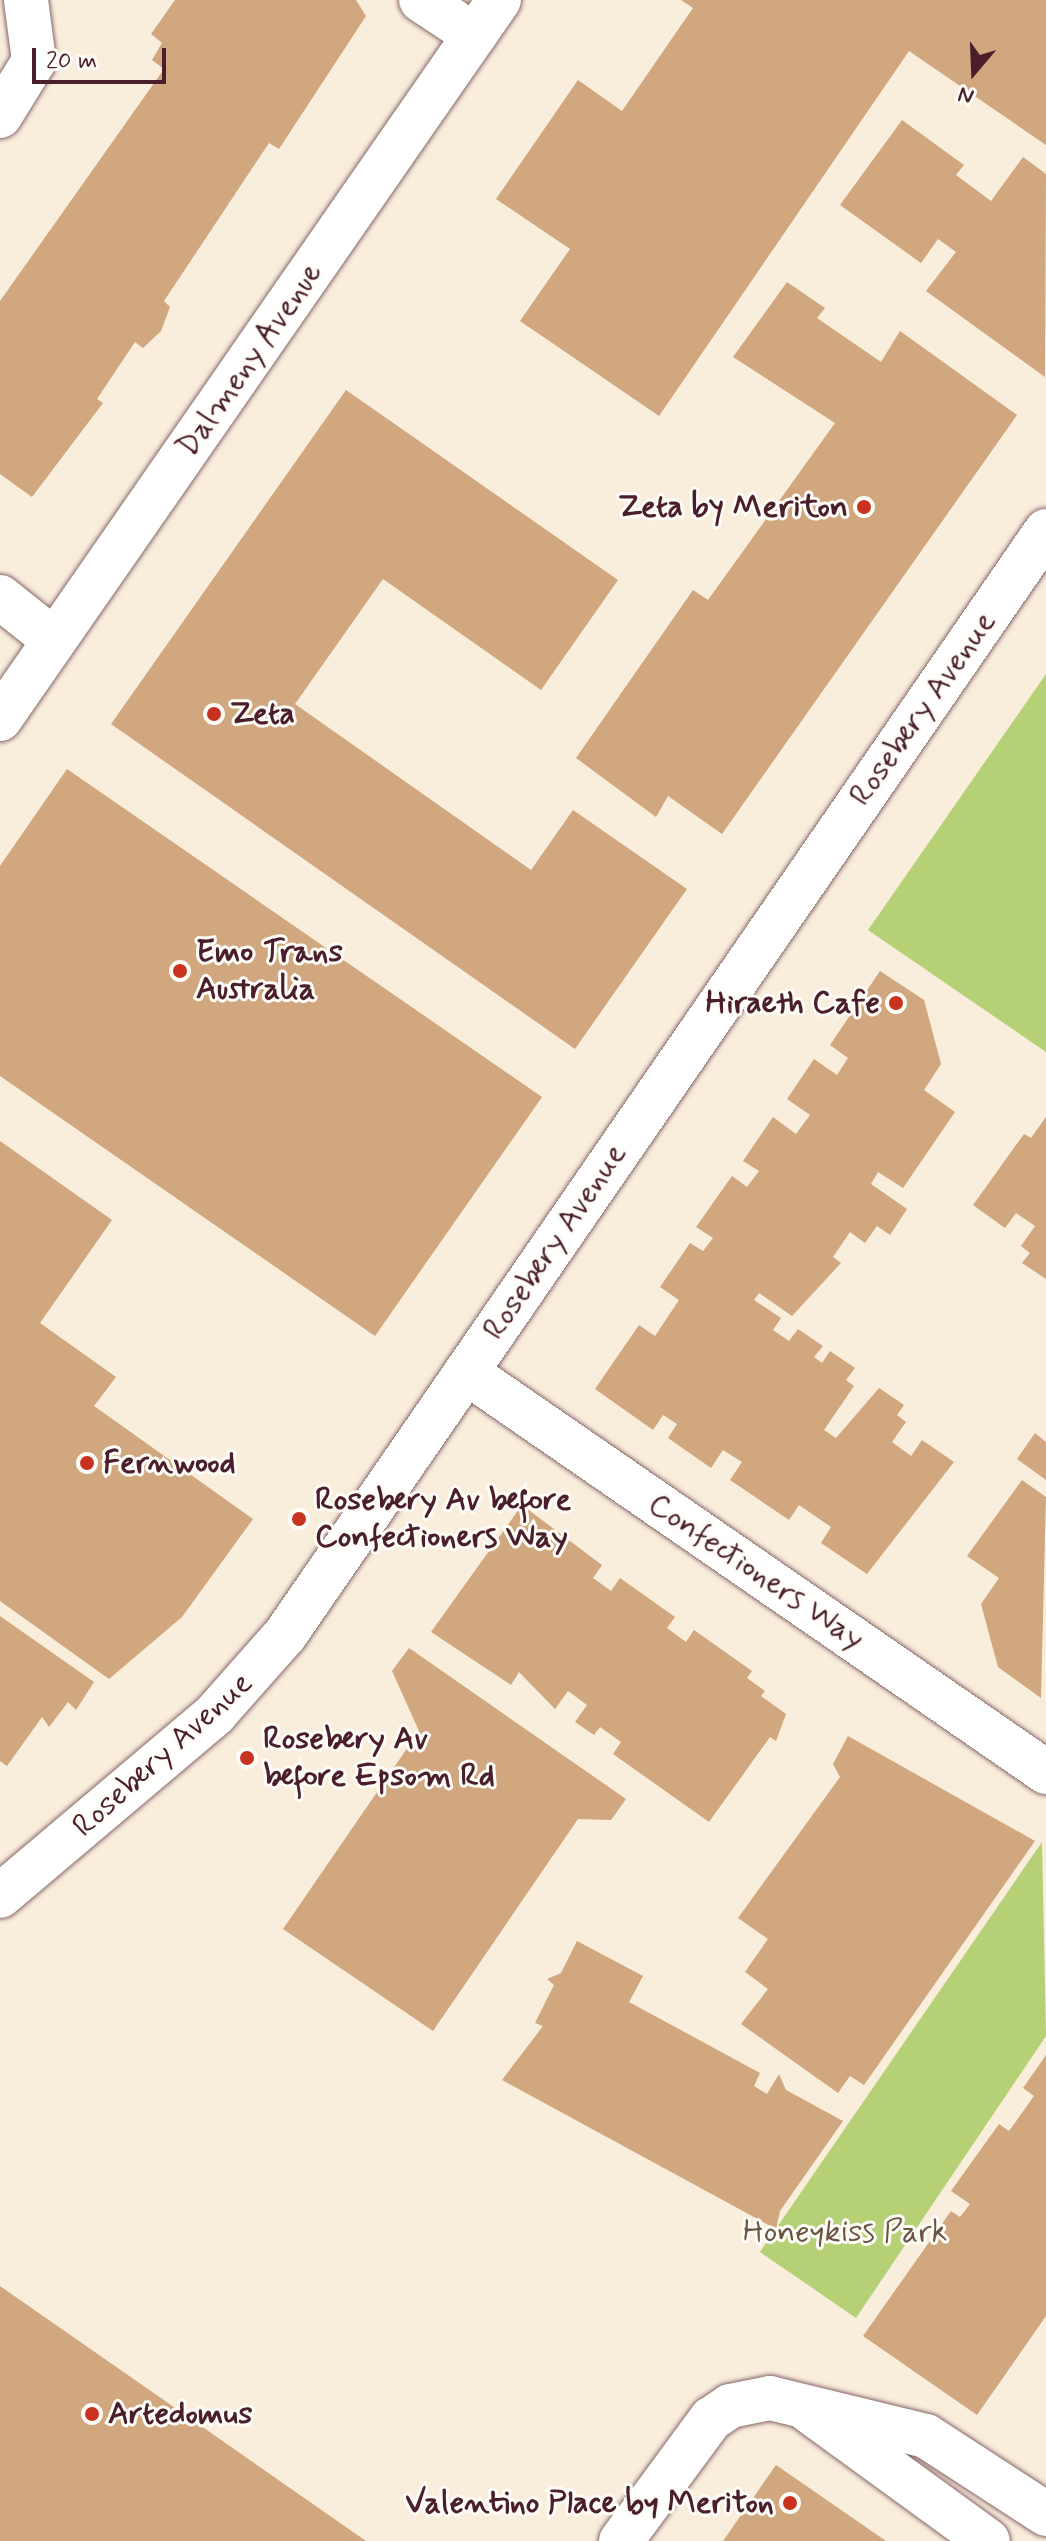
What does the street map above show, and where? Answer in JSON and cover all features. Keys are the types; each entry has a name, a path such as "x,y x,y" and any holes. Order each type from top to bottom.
{"street":[{"path":"0,116 34,61 26,0"},
{"path":"421,0 474,35"},
{"name":"Dalmeny Avenue","path":"0,719 499,0"},
{"name":"Rosebery Avenue","path":"0,1896 250,1679 466,1372 1046,531"},
{"path":"0,597 54,640"},
{"name":"Confectioners Way","path":"466,1372 1046,1772"},
{"path":"787,2399 988,2541"},
{"path":"621,2541 711,2419 741,2402 787,2399 926,2436 1046,2514"}],"green space":[{"path":"1046,674 1046,1052 868,930"},
{"name":"Honeykiss Park","path":"1042,1842 1046,2036 856,2318 760,2252"}],"building":[{"path":"175,0 356,0 366,16 279,149 269,143 164,301 170,307 161,331 143,348 135,342 97,399 103,403 32,497 0,474 0,301 164,69 152,60 162,43 151,34"},
{"path":"681,0 1046,0 1046,145 909,51 659,416 520,321 570,249 496,199 578,80 622,111 693,8"},
{"path":"902,120 964,165 956,175 991,201 1023,157 1046,174 1045,377 926,291 956,252 938,239 921,263 840,205"},
{"name":"Zeta by Meriton","path":"787,282 825,308 817,318 881,362 900,331 1017,415 722,834 668,796 656,817 576,758 693,590 708,600 835,423 733,357"},
{"name":"Zeta","path":"346,390 618,580 541,690 383,579 295,704 531,870 573,810 687,889 575,1049 111,724"},
{"name":"Emo Trans Australia","path":"67,769 542,1097 375,1336 0,1076 0,866"},
{"path":"880,971 924,1000 941,1064 924,1090 955,1112 903,1188 878,1172 871,1184 907,1209 890,1235 877,1226 865,1243 850,1232 833,1257 841,1263 792,1316 759,1293 754,1300 781,1318 773,1330 789,1341 798,1329 823,1346 814,1357 822,1363 830,1351 855,1368 846,1380 854,1386 824,1430 836,1438 879,1388 904,1405 897,1415 906,1422 892,1442 911,1456 922,1440 954,1462 867,1574 821,1543 831,1527 799,1505 789,1520 730,1480 742,1462 723,1450 711,1468 668,1438 677,1424 663,1415 653,1430 595,1389 639,1325 655,1336 679,1300 660,1287 690,1243 703,1251 713,1238 696,1227 732,1176 747,1187 759,1171 743,1161 773,1117 796,1134 810,1115 787,1099 814,1059 837,1075 848,1058 830,1045"},
{"path":"1046,1117 1046,1279 1022,1263 1030,1253 1021,1246 1035,1226 1016,1213 1005,1228 973,1205 1024,1134 1031,1138"},
{"name":"Fernwood","path":"0,1141 112,1220 40,1323 116,1377 94,1406 253,1519 182,1617 109,1679 0,1601"},
{"path":"1035,1433 1046,1442 1046,1480 1017,1459"},
{"path":"1022,1480 1046,1497 1041,1698 998,1667 981,1604 999,1578 967,1556"},
{"path":"522,1505 602,1565 593,1578 611,1591 620,1578 675,1617 667,1628 686,1642 694,1630 752,1671 747,1678 765,1691 761,1696 786,1714 776,1741 770,1737 709,1822 613,1754 621,1742 600,1727 594,1735 575,1722 587,1705 568,1691 555,1709 519,1672 511,1685 431,1632"},
{"path":"0,1616 94,1682 76,1710 68,1702 49,1727 42,1717 7,1766 0,1761"},
{"path":"409,1648 626,1799 611,1820 578,1819 433,2031 283,1929 419,1731 392,1671"},
{"path":"848,1736 1035,1841 864,2085 850,2076 838,2093 741,2024 768,1989 745,1972 768,1939 738,1918 840,1777 833,1764"},
{"path":"577,1941 643,1976 629,2002 760,2073 754,2086 767,2094 779,2074 786,2090 843,2121 780,2211 776,2229 502,2080 543,2026 535,2023 554,1985 547,1979 561,1973"},
{"path":"1046,2055 1046,2316 977,2415 863,2336 951,2211 960,2217 970,2204 951,2191 999,2124 1009,2131 1034,2096 1023,2088"},
{"name":"Artedomus","path":"0,2286 366,2541 0,2541"},
{"name":"Valentino Place by Meriton","path":"776,2465 886,2541 723,2541"}],"place":[{"name":"Zeta by Meriton","path":"864,507"},
{"name":"Zeta","path":"214,714"},
{"name":"Emo Trans Australia","path":"180,971"},
{"name":"Hiraeth Cafe","path":"896,1003"},
{"name":"Fernwood","path":"87,1463"},
{"name":"Rosebery Av before Confectioners Way","path":"299,1519"},
{"name":"Rosebery Av before Epsom Rd","path":"247,1758"},
{"name":"Artedomus","path":"92,2414"},
{"name":"Valentino Place by Meriton","path":"790,2503"}]}
